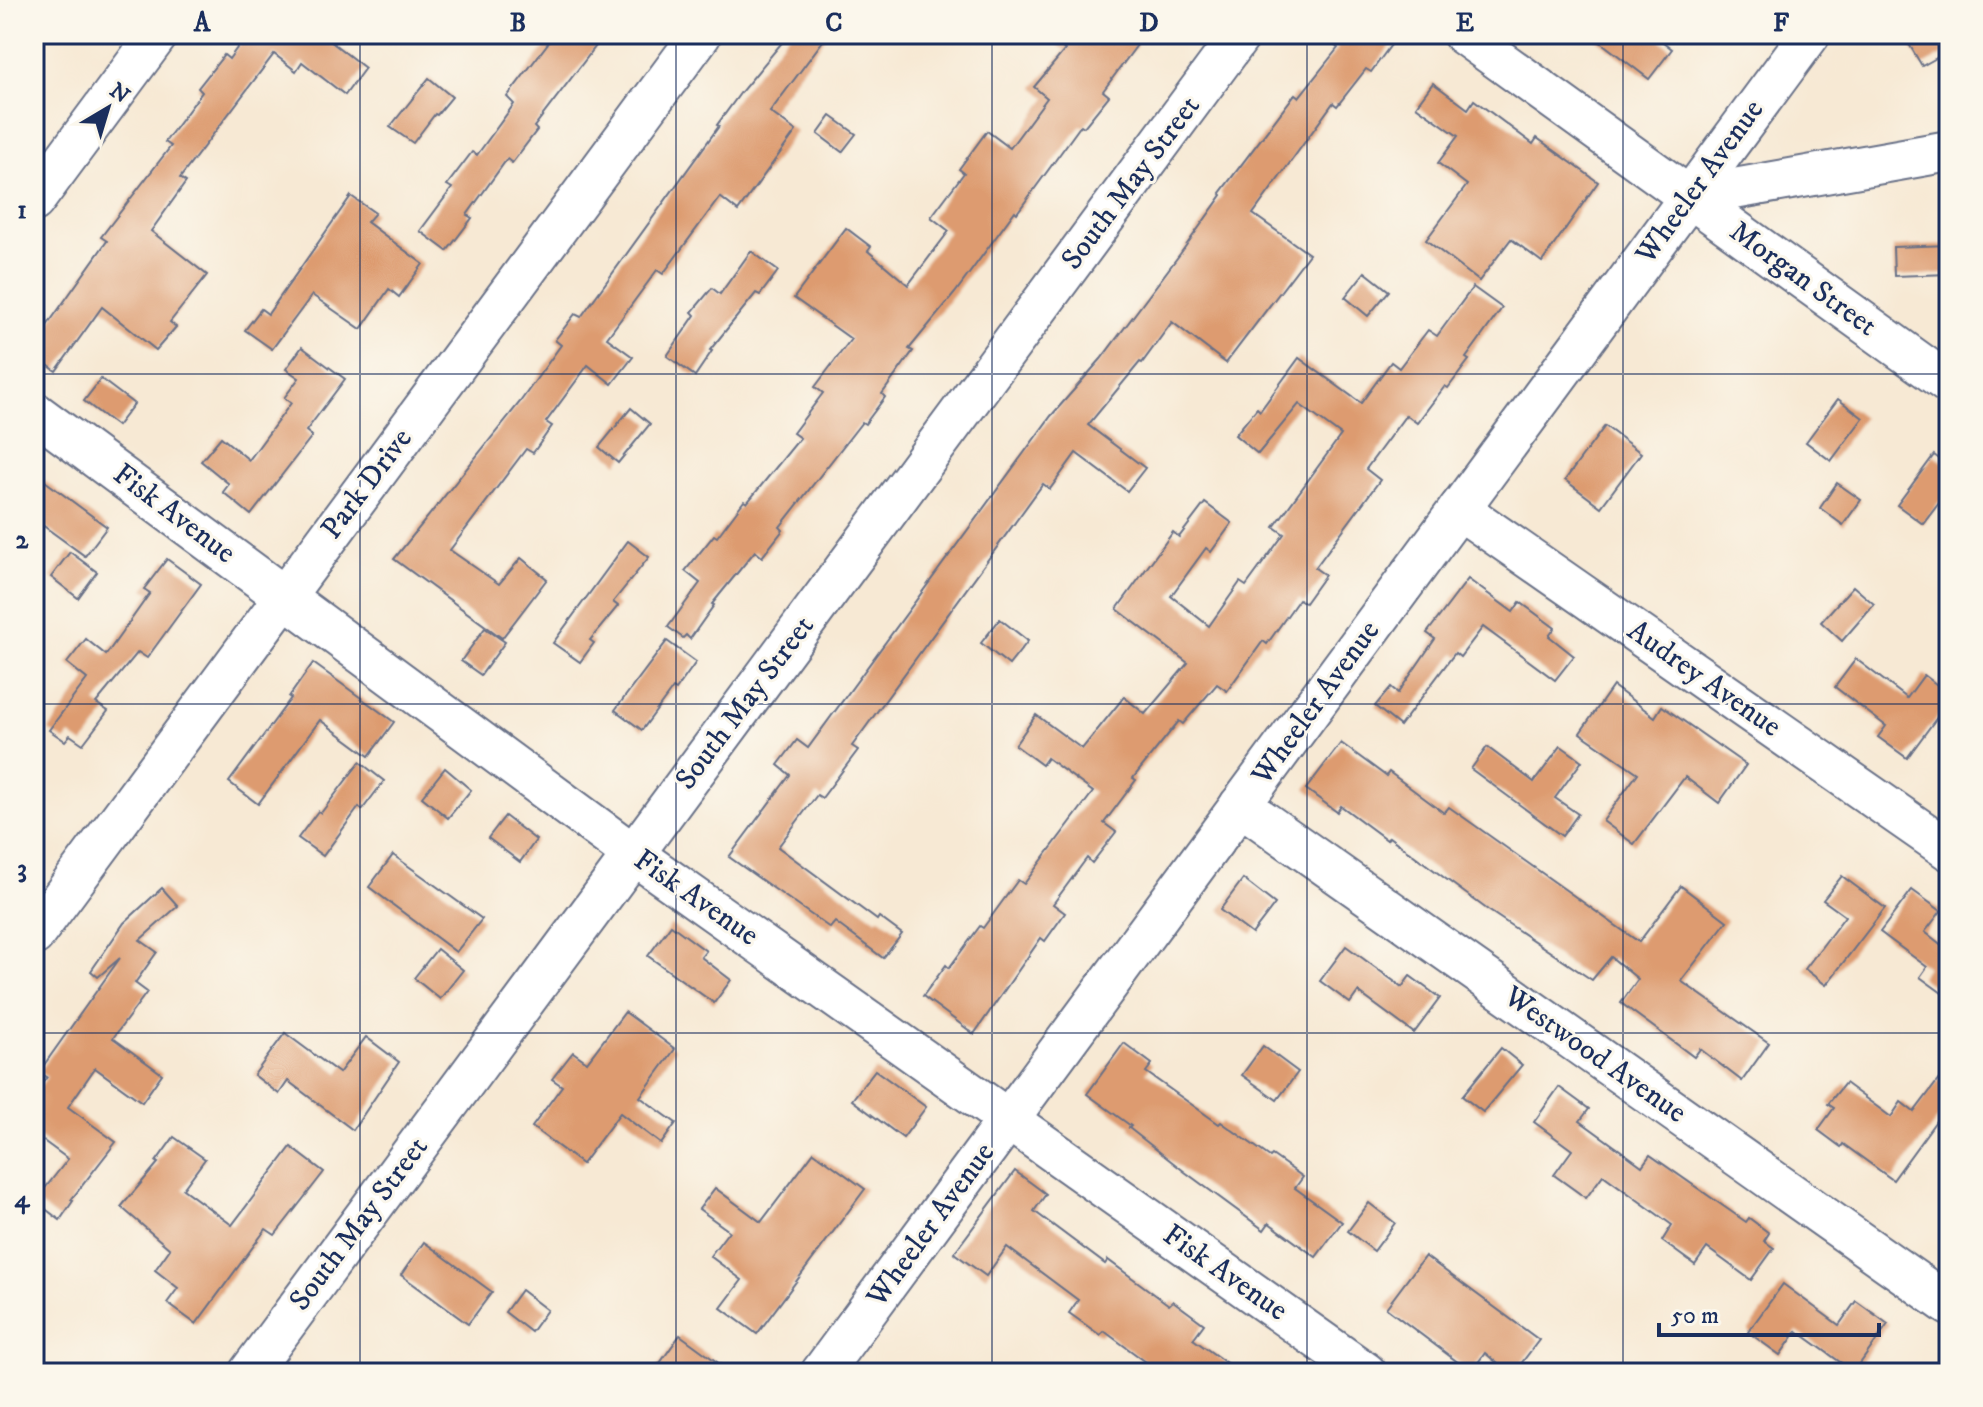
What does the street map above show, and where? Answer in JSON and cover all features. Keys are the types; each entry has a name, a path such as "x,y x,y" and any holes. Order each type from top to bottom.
{"street":[{"path":"34,201 158,34"},
{"name":"Park Drive","path":"34,935 701,34"},
{"name":"South May Street","path":"249,1373 1241,34"},
{"name":"Morgan Street","path":"1463,34 1949,384"},
{"name":"Wheeler Avenue","path":"821,1373 1810,34"},
{"path":"1689,197 1949,151"},
{"name":"Fisk Avenue","path":"34,412 633,854 1366,1373"},
{"name":"Audrey Avenue","path":"1459,509 1949,850"},
{"name":"Westwood Avenue","path":"1240,805 1949,1305"}],"building":[{"path":"247,34 321,34 365,68 345,95 302,62 296,71 274,54 180,178 186,182 151,231 207,275 170,322 176,327 156,350 102,307 56,371 34,355 34,344 107,241 101,237 171,146 165,142 202,92 198,88 224,55 229,59"},
{"path":"555,34 605,34 534,127 537,130 512,163 507,159 467,215 472,218 447,251 420,231 452,188 447,185 472,152 477,155 514,104 507,97"},
{"path":"789,34 828,34 770,112 796,131 738,211 720,197 663,274 657,270 607,338 633,357 612,384 588,365 546,422 552,426 533,453 526,449 450,550 499,584 521,558 547,579 502,638 394,559 520,402 561,345 555,340 575,314 581,317 741,92"},
{"path":"1043,34 1122,34 1137,45 1103,91 1109,96 1084,127 1081,125 1017,213 1015,211 909,349 913,351 865,424 862,422 780,527 783,530 762,557 755,551 712,604 690,639 686,635 683,638 668,627 700,583 685,571 714,535 717,537 744,501 747,503 800,438 793,433 823,393 815,387 851,339 794,298 846,228 871,247 868,251 908,285 949,231 931,217 964,173 959,169 987,131 1010,148 1047,98 1034,87 1065,50"},
{"path":"1319,34 1399,34 1371,72 1366,69 1337,106 1333,103 1253,214 1309,254 1226,363 1172,322 1142,363 1088,425 1145,468 1127,491 1076,453 1050,489 1043,484 852,746 858,750 822,798 817,795 778,847 877,920 879,917 902,934 883,958 835,922 830,928 729,857 790,775 778,765 797,740 808,748 1051,416 1101,359 1295,94 1299,97 1338,48"},
{"path":"1590,34 1653,34 1672,49 1649,79"},
{"path":"1903,34 1949,34 1949,51 1922,66"},
{"path":"429,78 452,97 413,143 390,127"},
{"path":"1433,83 1468,109 1474,100 1533,144 1537,138 1598,182 1542,262 1511,239 1479,281 1426,240 1467,185 1438,163 1458,136 1416,106"},
{"path":"831,116 856,134 842,152 818,134"},
{"path":"351,196 375,213 367,222 423,264 399,297 389,289 361,329 312,295 272,349 245,330 261,309 268,314"},
{"path":"1949,245 1949,274 1894,276 1893,247"},
{"path":"751,251 778,271 710,350 695,376 667,356 695,315 692,312 712,288 720,294"},
{"path":"1365,272 1389,291 1368,316 1345,297"},
{"path":"1473,287 1502,308 1466,358 1469,360 1417,423 1406,415 1366,469 1380,480 1315,568 1325,575 1305,603 1299,599 1267,644 1263,641 1227,691 1217,684 1183,724 1179,721 1133,778 1136,780 1104,823 1116,832 1092,863 1087,858 1053,904 1065,913 1045,941 1041,938 974,1034 923,996 946,965 949,968 980,926 983,928 1018,880 1024,884 1093,792 1047,758 1042,765 1015,745 1036,715 1082,749 1124,697 1145,714 1188,663 1117,609 1173,532 1179,537 1205,503 1232,523 1211,552 1206,548 1171,596 1209,626 1240,582 1246,586 1284,534 1274,527 1341,435 1299,404 1258,454 1235,435 1257,408 1260,411 1299,358 1361,403 1391,362 1399,368 1428,330 1437,336"},
{"path":"302,347 345,379 306,431 312,436 251,515 223,492 229,484 201,461 221,437 249,460 291,403 284,398 299,378 286,369"},
{"path":"101,379 134,404 117,426 84,401"},
{"path":"1838,399 1863,418 1831,461 1806,442"},
{"path":"631,408 650,424 618,463 599,447"},
{"path":"1605,426 1641,453 1601,507 1565,480"},
{"path":"1934,455 1949,466 1949,490 1923,524 1897,505"},
{"path":"34,473 107,527 85,556 34,519"},
{"path":"1837,483 1861,500 1843,525 1820,508"},
{"path":"628,541 649,557 613,602 618,606 590,640 594,643 580,662 553,643"},
{"path":"70,552 97,572 78,598 51,577"},
{"path":"167,559 201,584 147,658 138,652 96,703 108,711 83,744 70,735 65,741 49,730 87,679 67,663 86,639 106,655 150,593 144,589"},
{"path":"1468,579 1513,612 1520,602 1555,628 1549,636 1574,656 1555,680 1483,627 1460,657 1455,653 1400,726 1375,706 1391,687 1398,693 1435,639 1427,633"},
{"path":"1853,586 1874,604 1842,641 1821,622"},
{"path":"1000,619 1028,641 1009,665 981,643"},
{"path":"485,628 505,642 481,675 461,661"},
{"path":"667,641 696,662 642,730 615,710"},
{"path":"1856,659 1907,698 1924,675 1949,694 1949,701 1907,758 1878,737 1886,726 1835,687"},
{"path":"313,663 394,722 369,756 320,720 258,804 229,782"},
{"path":"1613,686 1655,717 1662,706 1746,765 1719,803 1685,777 1634,844 1603,821 1638,773 1580,733"},
{"path":"1341,743 1386,776 1389,772 1444,813 1449,807 1639,942 1681,886 1727,921 1681,981 1769,1043 1742,1081 1700,1049 1694,1057 1621,1003 1638,979 1611,957 1592,980 1488,910 1389,837 1387,840 1341,806 1337,812 1306,789"},
{"path":"1561,746 1582,761 1555,798 1578,814 1562,836 1471,769 1487,747 1534,782"},
{"path":"360,762 384,781 362,810 359,807 323,856 298,838"},
{"path":"445,768 471,790 448,818 422,797"},
{"path":"505,816 536,840 520,862 488,838"},
{"path":"393,855 482,919 456,952 369,887"},
{"path":"1842,876 1885,908 1826,985 1805,969 1845,916 1823,900"},
{"path":"1243,879 1275,904 1252,934 1220,910"},
{"path":"162,888 178,906 140,940 157,952 135,983 147,992 113,1038 162,1074 142,1102 95,1068 68,1107 116,1142 71,1200 60,1220 35,1201 68,1159 34,1134 34,1094 47,1077 39,1072 120,958 98,977 91,971 124,923"},
{"path":"1912,890 1941,911 1925,932 1943,946 1949,938 1949,998 1920,977 1927,967 1880,932"},
{"path":"671,925 706,951 701,957 731,980 714,1003 648,956"},
{"path":"1346,946 1402,987 1410,976 1440,998 1414,1033 1358,992 1350,1003 1320,981"},
{"path":"437,949 463,970 440,999 414,978"},
{"path":"625,1012 675,1049 640,1097 676,1123 661,1144 620,1113 582,1164 532,1127 562,1086 552,1079 573,1052 587,1062"},
{"path":"285,1033 339,1073 366,1037 399,1062 353,1130 288,1081 279,1094 254,1075"},
{"path":"1124,1043 1152,1064 1146,1072 1219,1124 1221,1122 1303,1177 1295,1188 1342,1222 1316,1257 1269,1223 1264,1230 1087,1094"},
{"path":"1263,1046 1298,1072 1277,1100 1242,1075"},
{"path":"1501,1048 1522,1065 1483,1112 1462,1096"},
{"path":"1949,1066 1949,1103 1893,1180 1818,1130 1834,1108 1828,1104 1845,1083 1891,1117 1901,1102 1914,1112"},
{"path":"875,1070 926,1107 903,1138 852,1100"},
{"path":"1559,1087 1589,1109 1580,1121 1642,1166 1650,1155 1746,1222 1749,1218 1769,1233 1764,1241 1774,1248 1751,1280 1707,1248 1695,1265 1662,1241 1672,1225 1603,1175 1586,1198 1554,1175 1572,1150 1534,1122"},
{"path":"174,1137 205,1159 183,1189 232,1225 291,1147 324,1172 275,1235 266,1229 196,1324 167,1303 178,1288 155,1270 170,1249 121,1207 158,1163"},
{"path":"814,1152 865,1189 757,1334 721,1308 742,1280 710,1256 729,1231 699,1209 715,1188 761,1222"},
{"path":"1015,1171 1046,1194 1034,1211 1105,1264 1108,1260 1169,1305 1173,1301 1204,1324 1193,1339 1240,1373 1161,1373 1104,1331 1100,1335 1069,1313 1078,1300 1007,1247 986,1276 954,1253"},
{"path":"1369,1203 1395,1223 1374,1251 1348,1231"},
{"path":"424,1242 492,1292 468,1324 401,1275"},
{"path":"1425,1256 1539,1340 1514,1373 1509,1373 1485,1353 1471,1372 1386,1308"},
{"path":"1783,1284 1839,1325 1856,1301 1888,1324 1854,1372 1797,1331 1780,1355 1748,1332"},
{"path":"521,1290 547,1310 531,1332 505,1312"},
{"path":"680,1335 732,1373 653,1373"}]}
